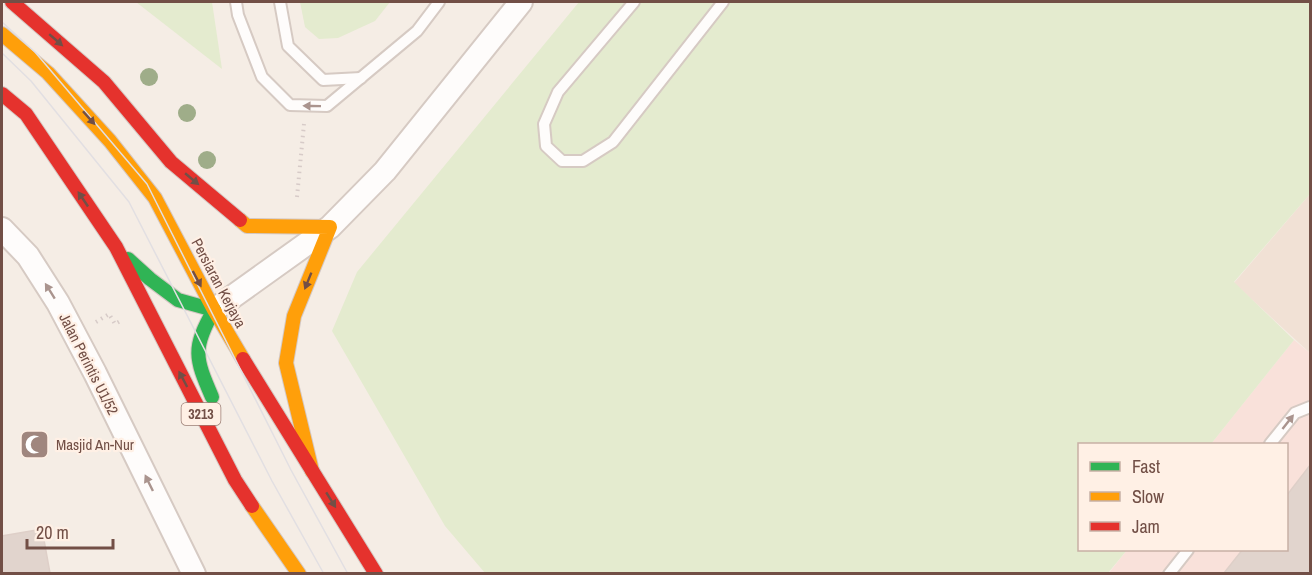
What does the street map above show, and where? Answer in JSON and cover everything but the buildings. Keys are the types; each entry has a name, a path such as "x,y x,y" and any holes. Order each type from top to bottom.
{"main road":[{"path":"12,2 105,82 171,162 247,226 330,227 294,316 286,363 312,471"},
{"name":"Persiaran Kerjaya","path":"2,34 48,73 111,141 155,198 214,310 265,398 376,573"},
{"name":"3213","path":"2,94 26,114 116,247 236,480 299,573"},
{"path":"116,247 150,279 178,300 214,310 199,334 196,361 220,415"},
{"path":"265,398 303,483"},
{"path":"228,436 255,510"}],"street":[{"path":"214,310 330,227 385,171 521,2"},
{"name":"Jalan Perintis U1/52","path":"2,229 28,256 58,303 194,573"}],"lane":[{"path":"236,2 238,15 262,77 290,105 306,106 327,106 417,31 439,2"},
{"path":"280,2 288,46 322,80 361,78"},
{"path":"634,2 558,92 544,124 546,146 562,161 583,161 613,142 723,2"},
{"path":"1271,443 1295,413 1311,407"},
{"path":"1169,573 1186,551"}],"path":[{"path":"296,207 306,106"},
{"path":"74,334 109,314 115,324 146,307"}],"shaded area":[{"path":"1310,194 1310,353 1234,283"},
{"path":"1294,340 1310,353 1310,573 1108,574 1126,551 1288,551 1288,443 1212,443"}],"green space":[{"path":"136,2 212,2 222,69"},
{"path":"300,2 390,2 375,21 338,38 319,39 305,27"},
{"path":"579,2 1310,2 1310,194 1234,282 1294,340 1212,443 1078,443 1078,551 1126,551 1108,573 485,573 445,526 332,331 357,272"}],"tram line":[{"path":"2,22 35,52 147,184 291,470 348,574"},
{"path":"2,53 31,81 129,202 272,481 324,574"}],"traffic: fast":[{"path":"128,259 178,300 214,310"},
{"path":"212,397 202,372 198,353 202,334 214,310"}],"traffic: slow":[{"path":"2,34 48,73 110,141 155,198 214,310 243,359"},
{"path":"240,220 247,226 330,227 294,316 286,363 312,471"},
{"path":"252,506 299,574"}],"traffic: jam":[{"path":"12,2 104,82 171,162 240,220"},
{"path":"2,94 26,114 116,247 235,480 252,506"},
{"path":"243,359 376,574"}],"place":[{"name":"Masjid An-Nur","path":"35,444"}]}
